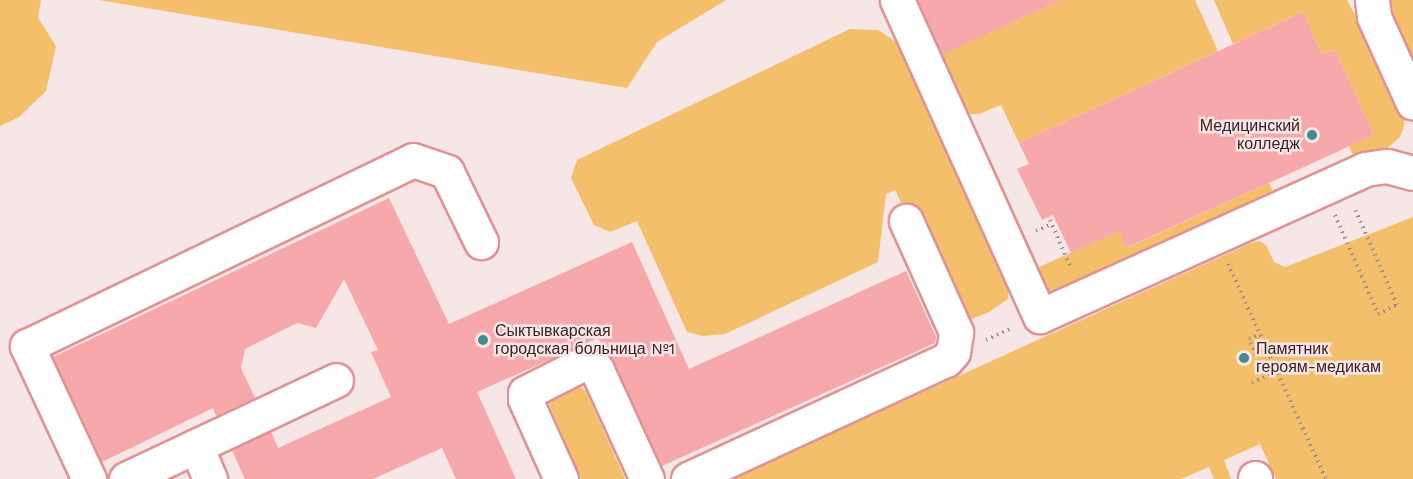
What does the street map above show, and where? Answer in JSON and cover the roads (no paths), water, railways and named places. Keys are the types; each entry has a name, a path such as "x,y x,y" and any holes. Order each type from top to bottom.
{"lane":[{"path":"897,0 1040,315 1365,169 1387,166 1413,173"},
{"path":"1372,0 1374,17 1413,103"},
{"path":"89,479 27,346 413,160 447,172 481,242"},
{"path":"688,479 949,357 953,352 956,332 906,221"},
{"path":"561,479 525,399 525,393 586,362 592,363 597,370 647,479"},
{"path":"126,479 336,380"},
{"path":"196,446 210,479"}],"place":[{"name":"Медицинский колледж","path":"1312,135"},
{"name":"Сыктывкарская городская больница №1","path":"483,340"},
{"name":"Памятник героям-медикам","path":"1244,358"}]}
